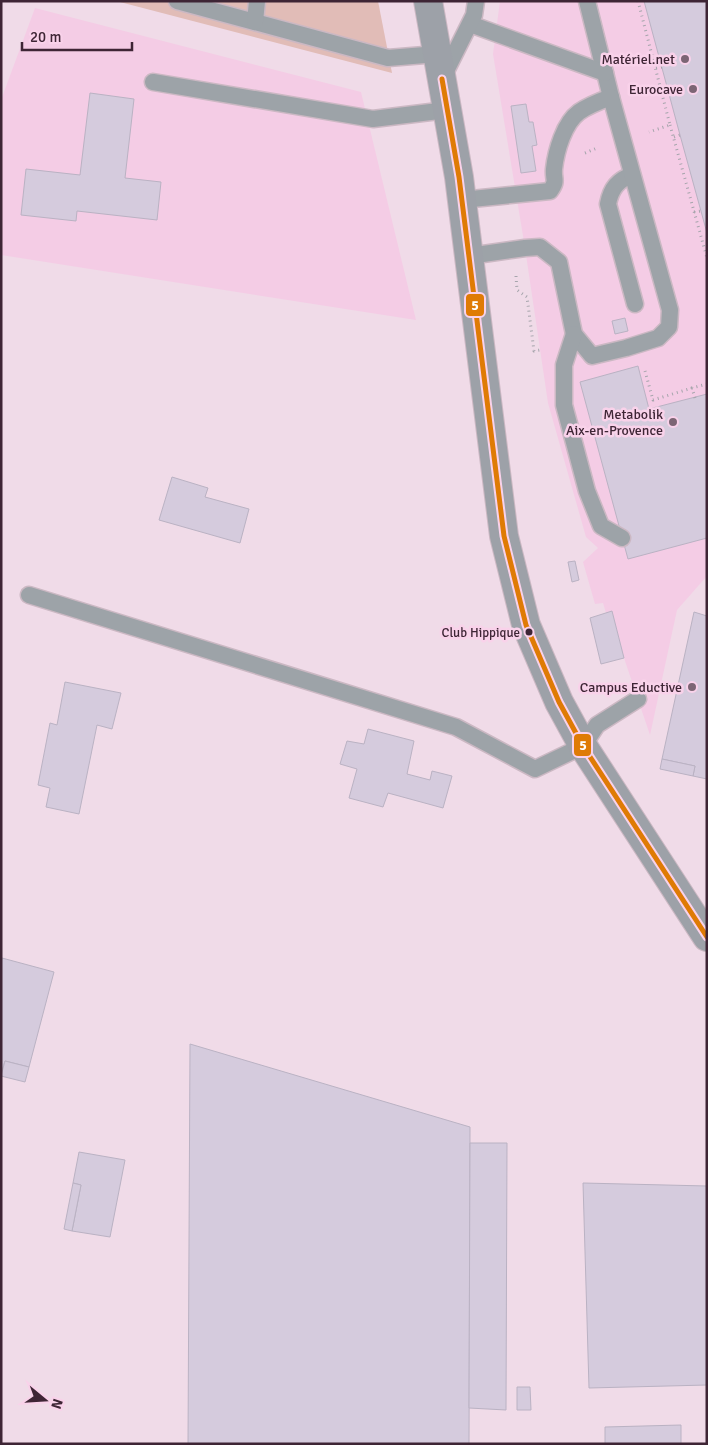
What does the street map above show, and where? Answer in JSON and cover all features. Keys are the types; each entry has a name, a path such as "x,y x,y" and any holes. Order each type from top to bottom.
{"main road":[{"path":"428,1 462,200 504,536 526,625 559,702 584,746 706,935"}],"lane":[{"path":"178,1 388,58 440,67 470,24 474,15 476,1"},
{"path":"255,22 257,1"},
{"path":"469,256 540,247 559,262 574,334 592,356 658,338 669,327 670,310 611,97 587,1"},
{"path":"470,24 605,73"},
{"path":"153,82 373,119 447,110"},
{"path":"462,200 550,191 555,184 554,169 562,135 577,114 591,105 611,97"},
{"path":"632,174 616,184 610,192 608,204 635,304"},
{"path":"574,334 564,365 564,405 587,491 601,526 622,538"},
{"path":"29,595 456,727 534,769 584,746 597,725 638,700"}],"path":[{"path":"638,1 707,258"},
{"path":"656,68 662,67"},
{"path":"641,134 670,124"},
{"path":"674,137 680,135"},
{"path":"694,212 701,211"},
{"path":"516,272 518,290 527,297 534,351 545,350"},
{"path":"643,362 653,400 707,384"},
{"path":"692,388 695,398"}],"shaded area":[{"path":"116,1 378,1 392,73"},
{"path":"500,1 707,1 707,576 677,610 650,735 624,658 612,612 606,613 603,603 595,604 583,562 598,548 586,537 548,403 493,54"},
{"path":"35,8 361,92 416,320 1,255 1,100"}],"building":[{"path":"644,1 707,1 707,233 680,135"},
{"path":"90,93 134,99 125,178 161,182 157,220 77,211 76,221 21,215 26,169 80,175"},
{"path":"526,104 529,122 533,122 537,145 532,146 536,171 521,173 511,106"},
{"path":"625,318 628,331 615,334 612,321"},
{"path":"638,366 649,409 707,394 707,538 628,559 580,382"},
{"path":"172,477 208,488 205,497 249,509 240,543 159,520"},
{"path":"575,561 579,580 572,582 568,562"},
{"path":"612,611 624,658 601,664 590,618"},
{"name":"Campus Eductive","path":"694,612 707,616 707,779 693,776 695,766 662,759"},
{"path":"65,682 121,693 112,729 97,725 79,814 46,807 50,788 38,785 50,723 57,725"},
{"path":"368,729 414,741 407,774 430,780 432,771 452,776 443,808 388,793 383,807 349,798 357,769 340,764 347,741 364,744"},
{"path":"662,759 695,766 693,776 660,769"},
{"path":"2,958 54,972 29,1067 5,1061 1,1074 1,963"},
{"path":"190,1044 470,1127 469,1444 188,1444"},
{"path":"5,1061 29,1067 25,1082 1,1076"},
{"path":"470,1143 507,1143 506,1410 469,1408"},
{"path":"79,1152 125,1160 110,1237 72,1231 81,1185 73,1183"},
{"path":"73,1183 81,1185 72,1231 64,1229"},
{"path":"583,1183 707,1186 707,1385 589,1388"},
{"path":"517,1387 530,1387 531,1410 517,1410"},
{"path":"681,1425 681,1444 605,1444 605,1427"}],"transit line":[{"name":"5","path":"442,79 459,177 504,536 526,625 559,702 583,746 707,937"}],"place":[{"name":"Matériel.net","path":"685,59"},
{"name":"Eurocave","path":"693,89"},
{"name":"Metabolik Aix-en-Provence","path":"673,422"},
{"name":"Club Hippique","path":"529,632"},
{"name":"Campus Eductive","path":"692,687"}]}
